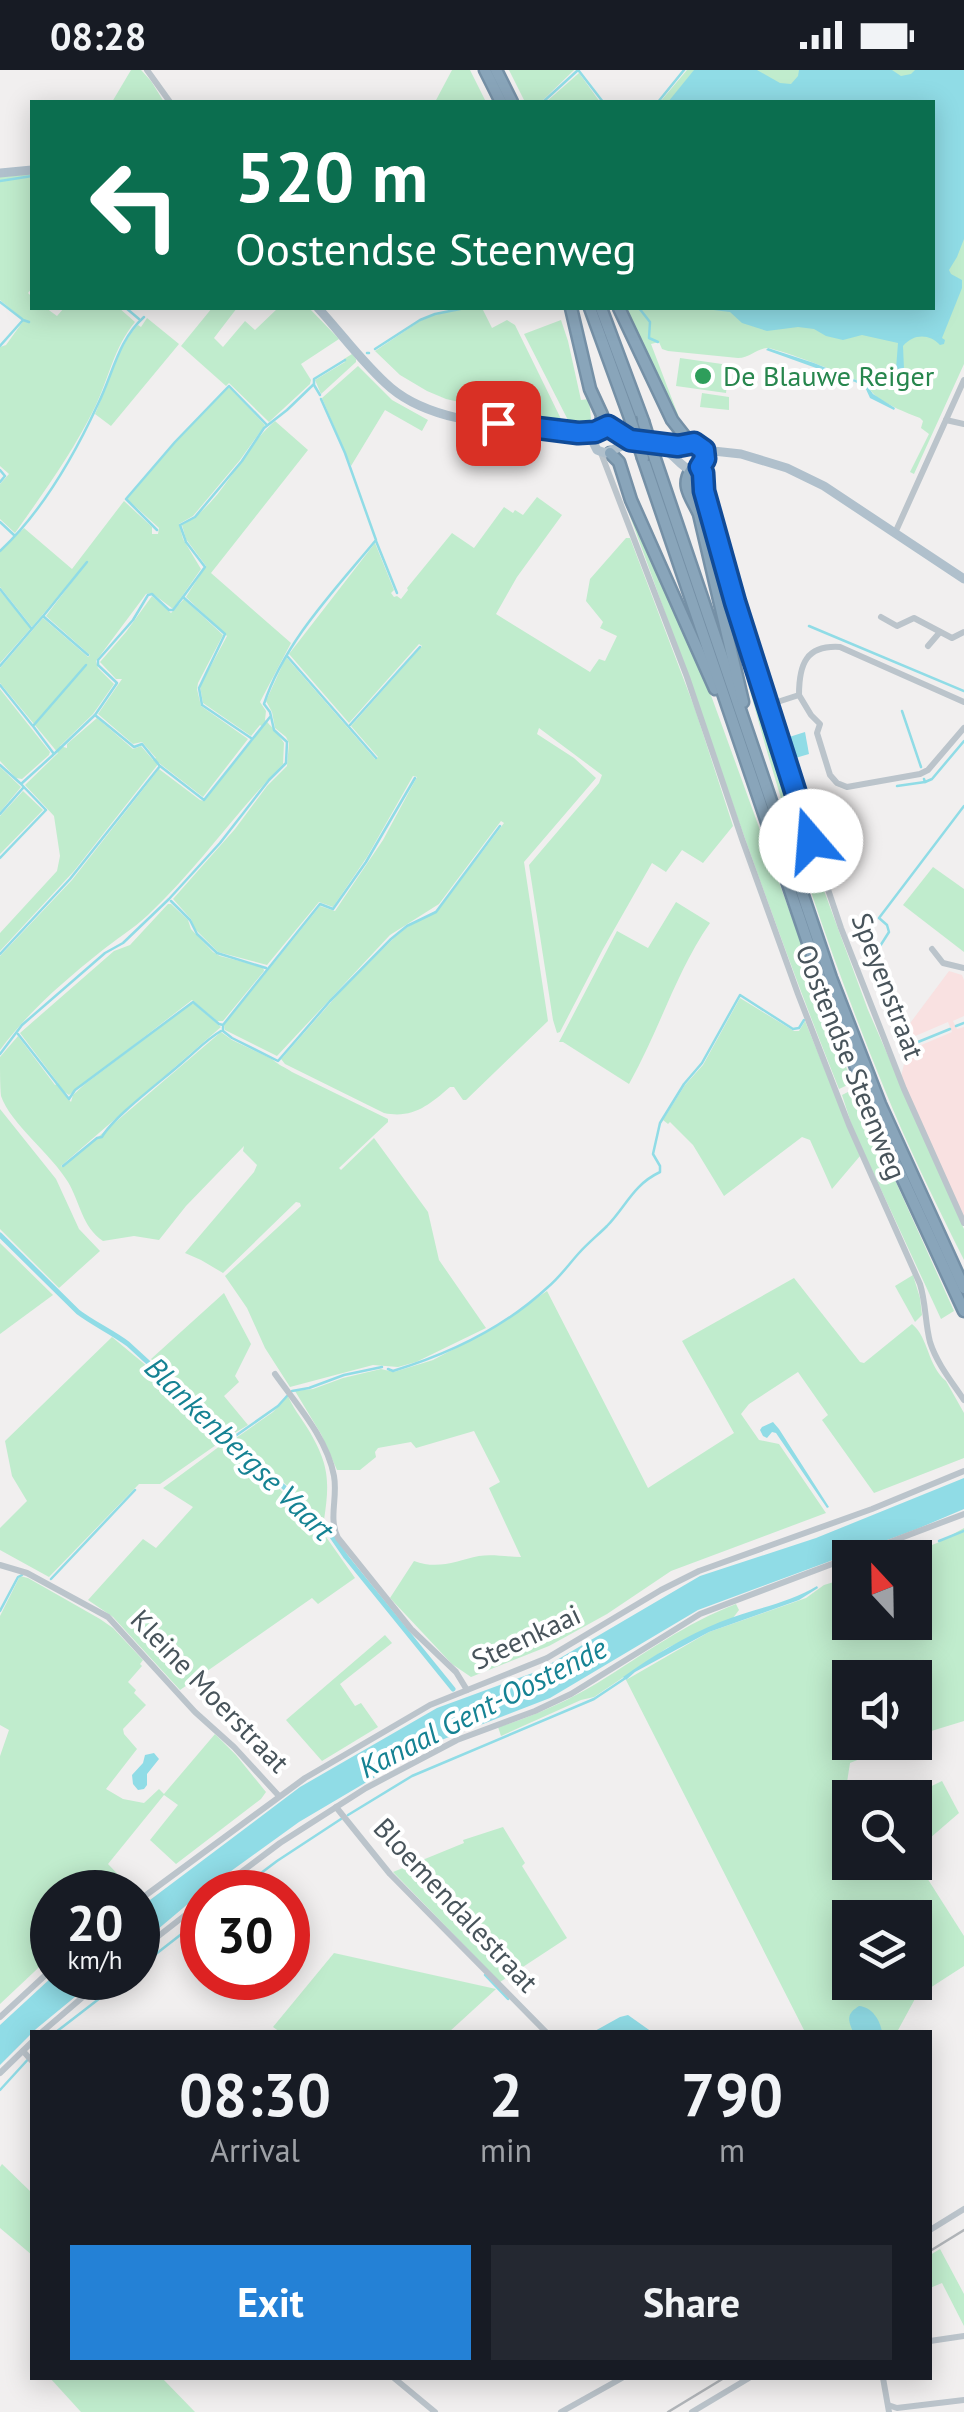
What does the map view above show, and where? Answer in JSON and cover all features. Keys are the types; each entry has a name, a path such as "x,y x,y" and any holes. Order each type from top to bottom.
{"highway":[{"path":"484,70 500,100"},
{"path":"496,70 511,100"},
{"path":"571,310 590,388 602,415 596,434"},
{"path":"591,310 630,418 654,456 819,944 861,1056 964,1288"},
{"path":"603,310 643,421 729,711 816,965 844,1041 964,1310"},
{"path":"620,310 684,445"},
{"path":"609,451 619,462 631,500 715,688 729,711"},
{"path":"701,464 687,476 686,486 701,523 747,733"}],"main road":[{"path":"0,173 30,170"},
{"path":"320,310 381,378 424,408 449,416 578,433 596,434 611,427 630,440 698,444 701,464"},
{"name":"Oostendse Steenweg","path":"596,434 609,451"},
{"path":"609,451 630,446 654,456 672,454 683,467 734,453 788,468 964,580"}],"street":[{"path":"147,70 169,100"},
{"path":"894,534 964,380"},
{"path":"946,420 964,424"},
{"name":"Oostendse Steenweg","path":"609,451 631,529 802,1006 861,1154 920,1284 936,1358 964,1400"},
{"name":"Speyenstraat","path":"701,464 735,602 854,964 964,1223"},
{"path":"881,617 896,626 918,619 952,638 964,632"},
{"path":"928,646 940,632"},
{"path":"964,702 840,647 827,646 813,652 800,669 799,695 820,724 817,733 830,776 837,783 847,786 920,774 928,770 964,728"},
{"path":"768,705 799,695"},
{"path":"932,949 943,963 964,968"},
{"path":"275,1374 327,1456 334,1479 333,1522 338,1538 411,1629 456,1672 467,1690"},
{"name":"Steenkaai","path":"160,1884 278,1796 438,1701 547,1658 699,1571 872,1509 964,1471"},
{"path":"244,1870 336,1806 426,1754 571,1694 700,1614 964,1514"},
{"name":"Kleine Moerstraat","path":"0,1565 28,1573 114,1622 194,1712 234,1747 278,1796"},
{"name":"Bloemendalestraat","path":"336,1806 390,1874 544,2030"},
{"path":"160,1935 180,1919"},
{"path":"0,2017 30,1990"},
{"path":"44,2030 79,2000"},
{"path":"0,2073 28,2057"},
{"path":"932,2229 964,2209"},
{"path":"932,2341 964,2336"},
{"path":"396,2380 435,2412"},
{"path":"561,2412 618,2380"},
{"path":"692,2412 746,2380"},
{"path":"882,2380 888,2408 963,2401"}],"shaded area":[{"path":"949,971 962,975 964,980 964,1016 953,1021 957,1029 964,1027 964,1219 901,1077 907,1051 952,1032 948,1022 913,1037 908,1026"}],"green space":[{"path":"131,70 141,70 163,100 113,100"},
{"path":"452,70 470,70 485,100 436,100"},
{"path":"509,70 574,70 543,100 524,100"},
{"path":"687,70 964,70 964,364 914,474 910,472 929,434 921,428 920,418 882,400 860,382 768,348 738,358 668,351 659,342 651,344 683,428 626,310 935,310 935,100 662,100"},
{"path":"579,73 599,100 548,100"},
{"path":"30,174 30,310 49,310 57,316 62,310 121,310 135,322 77,440 15,533 0,519 0,484 9,474 0,466 0,347 6,345 24,320 0,300 0,177"},
{"path":"210,310 235,310 214,338 223,347 245,321 255,330 276,310 311,310 339,339 301,364 310,384 269,422 229,383 226,386 181,346"},
{"path":"483,310 492,328 507,320 515,325 562,421 446,399 400,375 375,351 434,315"},
{"path":"147,318 179,344 111,426 95,414 124,344"},
{"path":"561,320 581,400 589,399 591,419 585,423 569,422 524,334"},
{"path":"352,354 356,362 321,394 315,380"},
{"name":"De Blauwe Reiger","path":"680,358 729,365 726,393 676,386"},
{"path":"358,366 392,400 428,420 422,431 385,410 351,466 322,398"},
{"path":"229,387 265,425 193,516 179,524 201,569 173,609 152,593 146,594 96,661 114,684 93,714 60,746 67,748 97,718 133,749 141,746 153,760 156,758 142,742 133,744 98,714 122,679 116,679 100,662 152,596 171,613 184,599 223,635 198,683 201,706 248,739 203,797 159,763 74,871 0,951 0,933 57,871 60,856 54,816 25,785 58,753 0,683 0,668 43,618 90,655 46,616 87,562 32,627 0,587 0,552 24,528 72,569 124,501 152,527 152,534 158,534 159,528 127,499"},
{"name":"De Blauwe Reiger","path":"702,393 729,397 729,410 700,407"},
{"path":"275,421 308,450 211,573 291,643 260,702 266,711 265,720 284,743 283,764 166,897 46,998 0,1050 0,956 72,880 159,769 204,801 263,727 260,725 251,736 203,703 200,686 227,636 186,597 206,566 186,539 182,525 209,504"},
{"path":"537,497 562,515 517,577 496,614 590,672 599,659 605,661 617,636 600,628 603,622 586,601 590,579 630,538 695,709 733,826 703,863 682,850 666,872 652,863 557,1033 529,865 602,775 539,728 537,734 596,778 524,862 548,1021 466,1100 450,1087 412,1112 384,1113 281,1059 394,938 439,909 504,823 501,821 439,904 390,935 277,1056 225,1030 224,1025 320,906 335,911 383,840 417,777 413,776 333,907 319,902 267,965 218,952 173,899 287,766 289,743 275,728 266,701 286,657 375,759 378,757 351,726 422,646 419,644 349,723 289,654 375,543 394,590 391,593 401,599 452,533 474,548 504,507 523,515"},
{"path":"624,500 712,698 852,1083 839,1089 783,943"},
{"path":"710,522 812,858 868,1010 964,1229 964,1260 912,1154 831,950 784,809 744,667"},
{"path":"0,591 31,628 0,663"},
{"path":"0,689 50,752 22,779 16,778 0,761"},
{"path":"0,767 21,787 0,812"},
{"path":"23,791 43,810 0,854 0,816"},
{"path":"933,867 964,889 964,952 903,905"},
{"path":"676,902 710,923 687,961 629,1084 559,1042 617,931 648,948"},
{"path":"168,904 188,920 191,929 213,952 263,967 264,971 223,1021 217,1021 192,1000 69,1095 60,1089 71,1102 85,1084 191,1004 221,1027 61,1166 221,1032 388,1119 339,1168 374,1138 428,1212 439,1260 486,1328 416,1362 398,1367 373,1365 290,1387 225,1276 300,1203 296,1202 223,1273 185,1253 254,1172 257,1165 243,1151 244,1146 159,1240 134,1236 103,1241 90,1229 61,1172 6,1106 1,1096 0,1057 18,1036 55,1085 58,1083 20,1033 114,951 130,945"},
{"path":"740,998 794,1031 799,1031 805,1021 860,1156 832,1189 810,1140 802,1137 724,1196 693,1145 663,1120 703,1065"},
{"path":"854,1089 954,1311 941,1319 853,1129 842,1095"},
{"path":"0,1109 56,1179 79,1229 100,1251 59,1288 0,1229"},
{"path":"0,1243 53,1295 0,1334"},
{"path":"913,1275 922,1315 915,1322 895,1286"},
{"path":"794,1278 860,1362 864,1363 912,1324 918,1330 935,1367 964,1413 964,1458 874,1493 822,1420 828,1415 798,1372 749,1404 741,1414 759,1440 779,1444 826,1513 671,1571 607,1614 549,1646 471,1677 452,1664 390,1598 414,1561 439,1565 484,1555 521,1557 489,1488 500,1482 474,1431 416,1448 411,1442 378,1448 376,1457 360,1470 337,1470 295,1391 381,1369 394,1372 433,1360 490,1330 547,1291 648,1488 734,1433 682,1341"},
{"path":"224,1293 251,1344 235,1376 239,1382 224,1396 248,1425 233,1434 151,1359"},
{"path":"112,1337 298,1506 319,1527 355,1578 318,1604 312,1598 180,1690 113,1617 88,1600 143,1539 156,1548 193,1507 163,1488 219,1443 160,1484 139,1484 49,1577 0,1550 0,1528 27,1501 12,1476 5,1441"},
{"path":"288,1396 324,1463 324,1520 236,1438 273,1412"},
{"path":"964,1528 964,1721 932,1731 932,1660 832,1660 832,1760 857,1760 850,1763 847,1780 832,1780 832,1880 928,1880 964,1936 964,1966 932,1987 932,1900 832,1900 832,2000 914,2000 898,2030 804,2030 626,1680 709,1632 806,1598 832,1583 832,1640 932,1640 932,1545"},
{"path":"20,1576 28,1578 113,1628 143,1660 128,1682 146,1705 123,1729 137,1749 106,1789 123,1799 144,1803 159,1789 164,1794 215,1734 266,1792 176,1864 150,1840 178,1805 164,1795 108,1864 114,1870 30,1870 30,1976 0,2004 0,1756 9,1730 0,1725 0,1616"},
{"path":"736,1604 739,1610 733,1618 667,1648 594,1697 501,1736 498,1727 575,1696 683,1630"},
{"path":"385,1635 392,1643 340,1684 355,1706 361,1703 378,1727 322,1761 286,1720"},
{"path":"942,1781 959,1813 932,1836 932,1786"},
{"path":"503,1827 525,1863 522,1866 567,1938 500,1982 393,1872 464,1843 463,1840"},
{"path":"334,1953 496,1989 451,2030 273,2027 295,2000 310,2000 310,1982"},
{"path":"2,2164 30,2191 30,2253 0,2228"},
{"path":"940,2249 964,2294 964,2326 942,2283 932,2287 932,2254"},
{"path":"52,2380 164,2380 195,2412 81,2412"}],"water":[{"path":"694,70 757,70 780,83 791,84 799,70 892,70 901,76 915,70 964,70 964,239 949,270 962,280 962,288 942,338 944,344 921,336 911,339 903,346 904,369 896,369 898,343 862,335 843,340 798,327 767,331 742,323 730,312 714,310 935,310 935,100 670,100"},
{"path":"768,348 866,384 873,394 895,408 870,398 865,387 855,382"},
{"path":"805,732 809,754 792,759 786,738"},
{"path":"773,1422 829,1507 776,1433 763,1436 762,1427"},
{"name":"Kanaal Gent-Oostende","path":"964,1478 964,1509 887,1540 832,1540 832,1560 698,1610 550,1698 431,1744 299,1822 232,1870 190,1870 300,1787 437,1708 538,1671 700,1576 816,1538"},
{"path":"817,1586 799,1600 709,1632 626,1680 623,1677 707,1628"},
{"path":"154,1753 159,1759 147,1774 147,1785 138,1790 132,1775 145,1755"},
{"path":"180,1877 180,1911 160,1927 160,1892"},
{"path":"30,1997 71,2000 30,2030 30,2035 0,2065 0,2025"},
{"path":"859,2006 868,2009 881,2030 852,2030 849,2018"},
{"path":"628,2015 649,2030 597,2030"}],"waterway":[{"path":"545,100 578,70"},
{"path":"660,100 684,70"},
{"path":"579,71 601,100"},
{"path":"0,181 30,176"},
{"path":"0,302 22,319"},
{"path":"128,310 139,319"},
{"path":"375,349 420,320 455,310"},
{"path":"641,310 650,322 649,338 658,342"},
{"path":"0,551 30,519 68,463 122,347 144,317"},
{"path":"0,346 23,320 29,322"},
{"path":"251,738 202,705 199,688 225,634 183,597 205,567 186,542 180,525 195,517 264,428 314,384 314,379 345,360"},
{"path":"314,385 320,395"},
{"path":"157,530 126,499 229,386 267,425"},
{"path":"0,1054 22,1025 105,953 123,943 169,899 286,763 287,742 274,730 264,704 273,681 312,618 376,540 321,399"},
{"path":"0,470 5,476 0,482"},
{"path":"0,522 14,535"},
{"path":"376,541 397,593"},
{"path":"44,615 87,562"},
{"path":"0,589 31,628"},
{"path":"159,765 142,744 134,747 95,715 117,683 98,665 98,660 133,620 148,595 152,594 169,610 183,597"},
{"path":"0,666 43,616 88,655"},
{"path":"809,626 964,691"},
{"path":"350,725 420,647"},
{"path":"287,656 376,758"},
{"path":"86,665 33,726 54,754 95,715"},
{"path":"0,685 32,725"},
{"path":"902,711 921,767"},
{"path":"0,954 70,879 160,766 204,800 270,717"},
{"path":"925,782 932,779 964,741"},
{"path":"0,858 46,810 21,784 53,755"},
{"path":"0,765 20,783"},
{"path":"18,1034 69,1099 75,1090 193,1002 223,1025 320,904 333,909 366,862 415,778"},
{"path":"897,786 925,782 924,779"},
{"path":"0,814 23,788"},
{"path":"950,1029 918,1042 908,1039 875,954 889,932 879,918 964,806"},
{"path":"223,1027 232,1038 278,1061 391,939 436,912 500,826"},
{"path":"171,901 217,953 266,968"},
{"path":"388,1369 393,1371 435,1356 514,1315 552,1283 637,1189 660,1172 653,1154 660,1123 702,1063 740,995 793,1029 799,1028 804,1020"},
{"path":"956,1026 964,1023"},
{"path":"63,1166 102,1137 128,1109 221,1031"},
{"name":"Blankenbergse Vaart","path":"0,1235 78,1312 128,1344 322,1522 453,1689"},
{"path":"292,1391 382,1367"},
{"path":"231,1439 287,1396"},
{"path":"51,1579 135,1490"},
{"path":"939,1541 964,1531"},
{"path":"0,1611 22,1575"},
{"name":"Kanaal Gent-Oostende","path":"348,1815 412,1776 594,1699 624,1679"},
{"path":"265,1870 341,1819"},
{"path":"160,1951 180,1935"},
{"path":"485,1975 508,1999"},
{"path":"59,2030 97,2000"},
{"path":"0,2090 30,2057"}],"railway":[{"path":"932,2250 964,2230"},
{"path":"668,2412 721,2380"}],"place":[{"name":"De Blauwe Reiger","path":"703,376"}],"route":[{"path":"498,423 578,433 608,426 630,440 678,446 694,443 704,450 705,459 700,467 704,491 811,841"}]}
